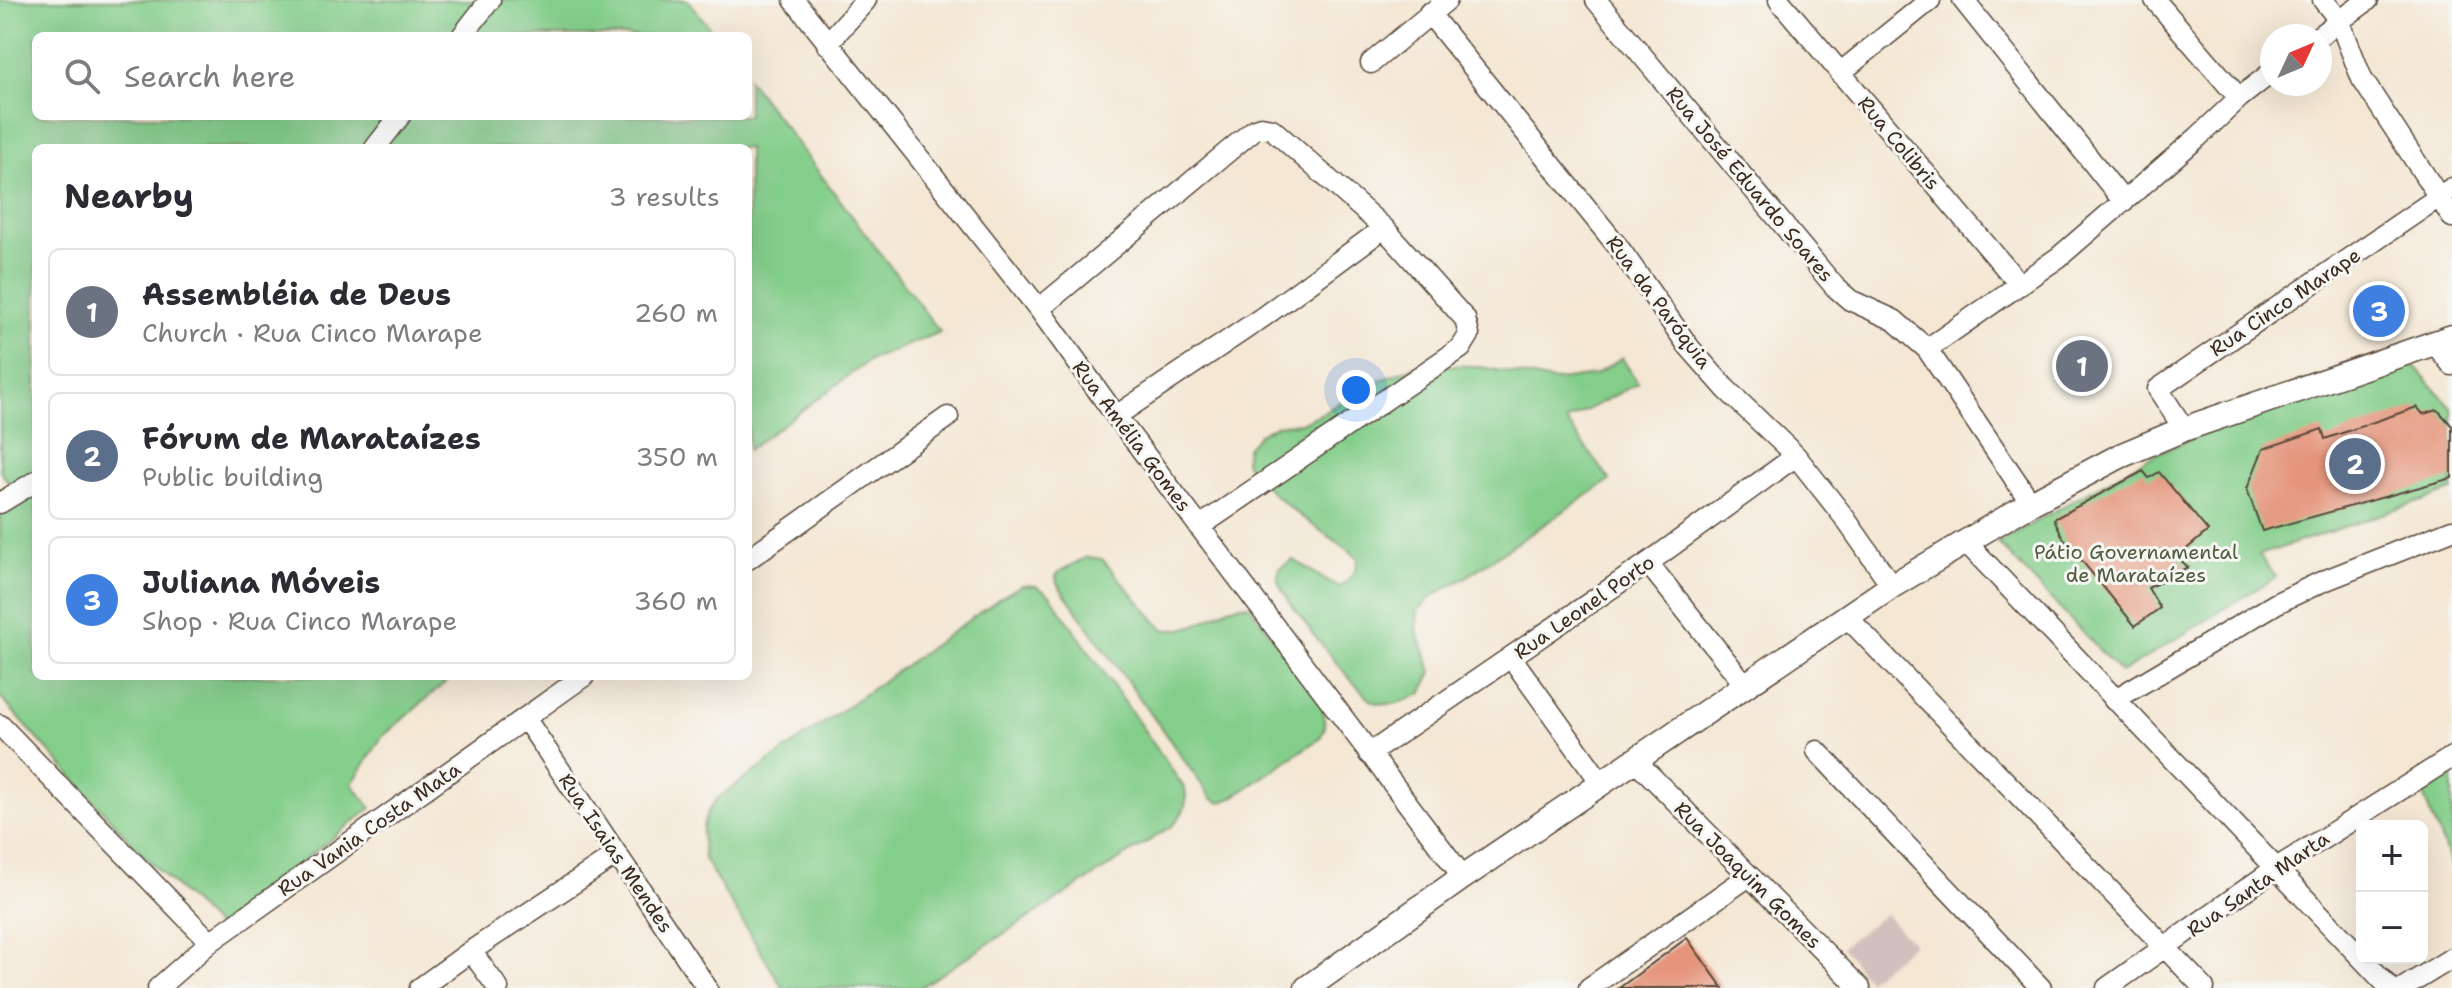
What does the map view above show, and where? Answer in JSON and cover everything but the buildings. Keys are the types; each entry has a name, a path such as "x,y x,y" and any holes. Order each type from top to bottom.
{"main road":[{"path":"1307,988 1463,877 1637,762 1892,586 2031,503 2120,456 2184,429 2443,340"}],"street":[{"path":"465,32 490,0"},
{"name":"Rua Amélia Gomes","path":"794,0 1039,309 1463,877"},
{"path":"827,44 866,0"},
{"path":"1371,63 1447,0"},
{"name":"Rua José Eduardo Soares","path":"1596,0 1835,287 1850,300 1894,320 1927,349 2031,503"},
{"name":"Rua Colibris","path":"1779,0 2020,285"},
{"path":"1840,73 1930,0"},
{"path":"1963,0 2124,202"},
{"path":"2155,0 2239,98"},
{"path":"2323,0 2339,20 2362,79 2387,120 2445,192 2452,217"},
{"path":"2332,26 2368,0"},
{"name":"Rua da Paróquia","path":"1429,13 1619,248 1689,347 1726,389 1796,456 1892,586"},
{"path":"1927,349 2059,257 2260,81"},
{"path":"378,144 397,120"},
{"path":"1039,309 1261,127 1272,129 1384,228 1465,319 1469,335 1461,348 1199,527"},
{"name":"Rua Cinco Marape","path":"2184,429 2158,389 2445,192"},
{"path":"1116,416 1263,317 1384,228"},
{"path":"2443,340 2452,365"},
{"path":"752,556 948,417"},
{"name":"Rua Leonel Porto","path":"1369,754 1648,563 1796,456"},
{"path":"0,503 32,483"},
{"path":"2114,700 2277,603 2321,582 2452,530"},
{"path":"1965,541 2390,988"},
{"path":"1648,563 1746,686"},
{"path":"1848,618 2204,988"},
{"path":"1511,657 1602,784"},
{"name":"Rua Vania Costa Mata","path":"158,988 210,942 578,680"},
{"name":"Rua Isaias Mendes","path":"525,718 707,988"},
{"path":"0,725 210,942"},
{"path":"1817,751 2041,988"},
{"name":"Rua Santa Marta","path":"2107,988 2275,869 2452,757"},
{"name":"Rua Joaquim Gomes","path":"1637,762 1851,985"},
{"path":"420,988 616,855"},
{"path":"1589,988 1749,876"},
{"path":"471,951 498,988"},
{"path":"2403,988 2452,958"}],"shaded area":[{"path":"1885,914 1913,944 1868,980 1842,947"}],"green space":[{"path":"0,0 688,0 713,32 32,32 32,120 752,120 752,84 940,332 870,360 752,447 752,144 32,144 32,680 448,680 382,737 352,784 371,808 217,927 141,853 0,697 0,502 16,492 0,471"},
{"path":"1622,358 1638,383 1566,421 1610,480 1433,596 1418,610 1417,631 1432,672 1421,694 1392,704 1374,702 1322,645 1292,605 1278,578 1280,568 1293,560 1340,587 1353,575 1358,558 1273,493 1245,462 1247,448 1259,434 1277,425 1301,423 1325,412 1362,388 1419,365 1476,366 1553,381 1594,375"},
{"name":"Pátio Governamental de Marataízes","path":"2410,361 2452,408 2452,491 2259,555 2276,577 2121,673 1998,543 2154,455 2238,418"},
{"path":"1087,557 1102,559 1163,629 1188,628 1232,607 1250,606 1322,704 1325,726 1320,738 1232,798 1220,803 1212,799 1057,583 1056,576 1060,571"},
{"path":"1022,585 1036,586 1050,595 1185,789 1182,813 1172,826 919,988 783,988 704,859 702,834 712,805"},
{"path":"2452,774 2452,866 2422,793"}],"place":[{"name":"Juliana Móveis","path":"2379,311"},
{"name":"Assembléia de Deus","path":"2082,366"},
{"name":"Fórum de Marataízes","path":"2355,464"}]}
